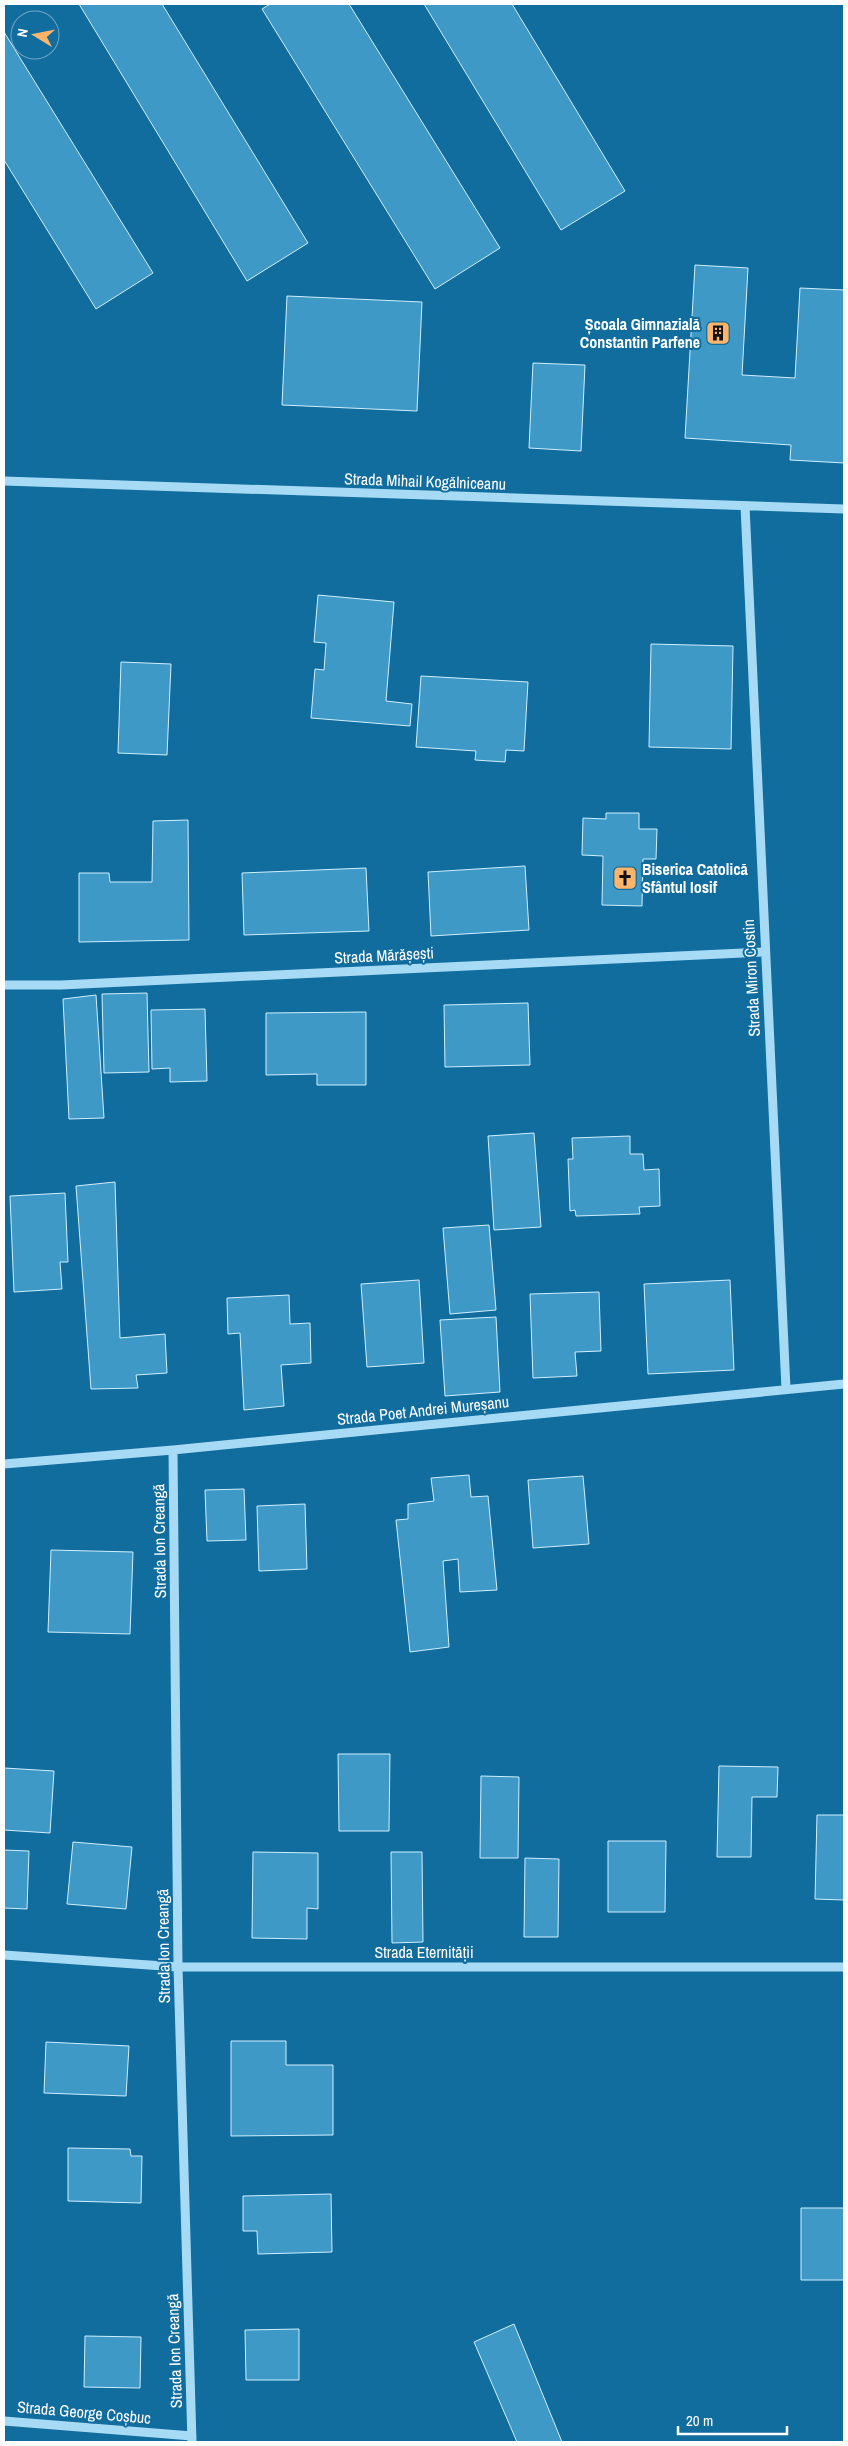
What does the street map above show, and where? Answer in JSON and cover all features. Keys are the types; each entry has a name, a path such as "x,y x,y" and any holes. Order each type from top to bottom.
{"street":[{"name":"Strada Mihail Kogălniceanu","path":"4,481 844,509"},
{"name":"Strada Miron Costin","path":"745,506 786,1389"},
{"name":"Strada Mărășești","path":"4,985 61,985 765,952"},
{"name":"Strada Poet Andrei Mureșanu","path":"4,1464 173,1450 844,1384"},
{"name":"Strada Ion Creangă","path":"173,1450 178,1967 192,2439"},
{"name":"Strada Eternității","path":"4,1955 178,1967 844,1967"},
{"name":"Strada George Coșbuc","path":"4,2420 192,2439"}],"building":[{"path":"79,4 162,4 308,243 247,281"},
{"path":"270,4 349,4 500,248 435,289 262,9"},
{"path":"424,4 512,4 625,191 561,230"},
{"path":"4,32 10,42 10,60 21,60 153,273 96,309 4,160"},
{"name":"Școala Gimnazială Constantin Parfene","path":"695,265 748,268 742,375 795,378 800,288 844,290 844,463 790,460 791,445 685,438"},
{"path":"287,296 422,302 417,411 282,405"},
{"path":"533,363 585,365 581,451 529,448"},
{"path":"318,595 394,602 386,701 412,704 410,726 311,718 315,669 324,670 326,643 314,642"},
{"path":"651,644 733,646 731,749 649,747"},
{"path":"121,662 171,664 167,755 118,753"},
{"path":"421,676 528,682 524,751 506,750 505,762 475,760 476,751 416,747"},
{"path":"606,813 639,813 639,829 657,829 656,859 643,859 642,906 602,905 603,856 582,855 583,818 606,819"},
{"path":"188,820 189,940 79,942 79,873 109,873 110,882 152,882 153,821"},
{"path":"525,866 529,930 431,936 428,872"},
{"path":"366,868 369,931 244,935 242,873"},
{"path":"147,993 149,1072 104,1073 102,994"},
{"path":"96,995 104,1118 69,1119 63,999"},
{"path":"528,1003 530,1065 445,1067 444,1005"},
{"path":"205,1009 207,1081 170,1082 170,1068 152,1069 151,1010"},
{"path":"366,1012 366,1085 317,1085 317,1074 266,1075 266,1013"},
{"path":"534,1133 541,1227 494,1230 488,1136"},
{"path":"630,1136 630,1154 643,1154 644,1170 659,1169 660,1206 639,1207 640,1214 576,1216 575,1210 570,1211 568,1159 573,1159 572,1138"},
{"path":"115,1182 120,1338 165,1334 167,1373 136,1375 138,1388 91,1389 76,1186"},
{"path":"65,1193 68,1262 60,1262 62,1289 14,1292 10,1196"},
{"path":"489,1225 496,1310 450,1314 443,1228"},
{"path":"419,1280 424,1363 367,1367 361,1284"},
{"path":"730,1280 734,1370 648,1374 644,1284"},
{"path":"599,1292 601,1351 575,1352 577,1376 533,1378 530,1294"},
{"path":"289,1295 290,1324 310,1323 311,1363 281,1365 284,1406 244,1410 240,1333 228,1334 227,1298"},
{"path":"496,1317 500,1392 445,1396 440,1320"},
{"path":"469,1475 471,1497 488,1496 497,1590 460,1592 458,1559 443,1561 449,1647 410,1652 396,1520 408,1519 408,1504 434,1501 431,1478"},
{"path":"583,1476 589,1544 533,1548 528,1480"},
{"path":"244,1489 246,1540 207,1541 205,1490"},
{"path":"305,1504 307,1569 259,1571 257,1506"},
{"path":"51,1550 133,1552 130,1634 48,1632"},
{"path":"338,1754 390,1754 389,1831 339,1831"},
{"path":"719,1766 778,1767 777,1797 752,1797 751,1857 717,1857"},
{"path":"4,1768 54,1771 50,1833 4,1830"},
{"path":"481,1776 519,1777 518,1858 480,1858"},
{"path":"817,1815 844,1815 844,1900 815,1899"},
{"path":"608,1841 666,1841 665,1912 608,1912"},
{"path":"73,1842 132,1847 126,1909 67,1904"},
{"path":"4,1850 29,1851 27,1909 4,1908"},
{"path":"253,1852 318,1853 318,1909 307,1908 307,1939 252,1938"},
{"path":"391,1852 422,1852 423,1942 392,1943"},
{"path":"525,1858 559,1859 558,1937 524,1937"},
{"path":"231,2041 286,2041 286,2065 333,2065 333,2135 231,2136"},
{"path":"46,2042 129,2046 126,2096 44,2093"},
{"path":"68,2148 130,2149 131,2156 142,2156 141,2203 68,2201"},
{"path":"331,2194 332,2252 258,2254 257,2231 243,2231 243,2196"},
{"path":"801,2208 844,2208 844,2280 801,2280"},
{"path":"514,2324 562,2442 517,2442 474,2342"},
{"path":"299,2329 299,2380 246,2380 245,2330"},
{"path":"85,2336 141,2337 140,2388 84,2387"}],"place":[{"name":"Școala Gimnazială Constantin Parfene","path":"718,333"},
{"name":"Biserica Catolică Sfântul Iosif","path":"625,878"}]}
